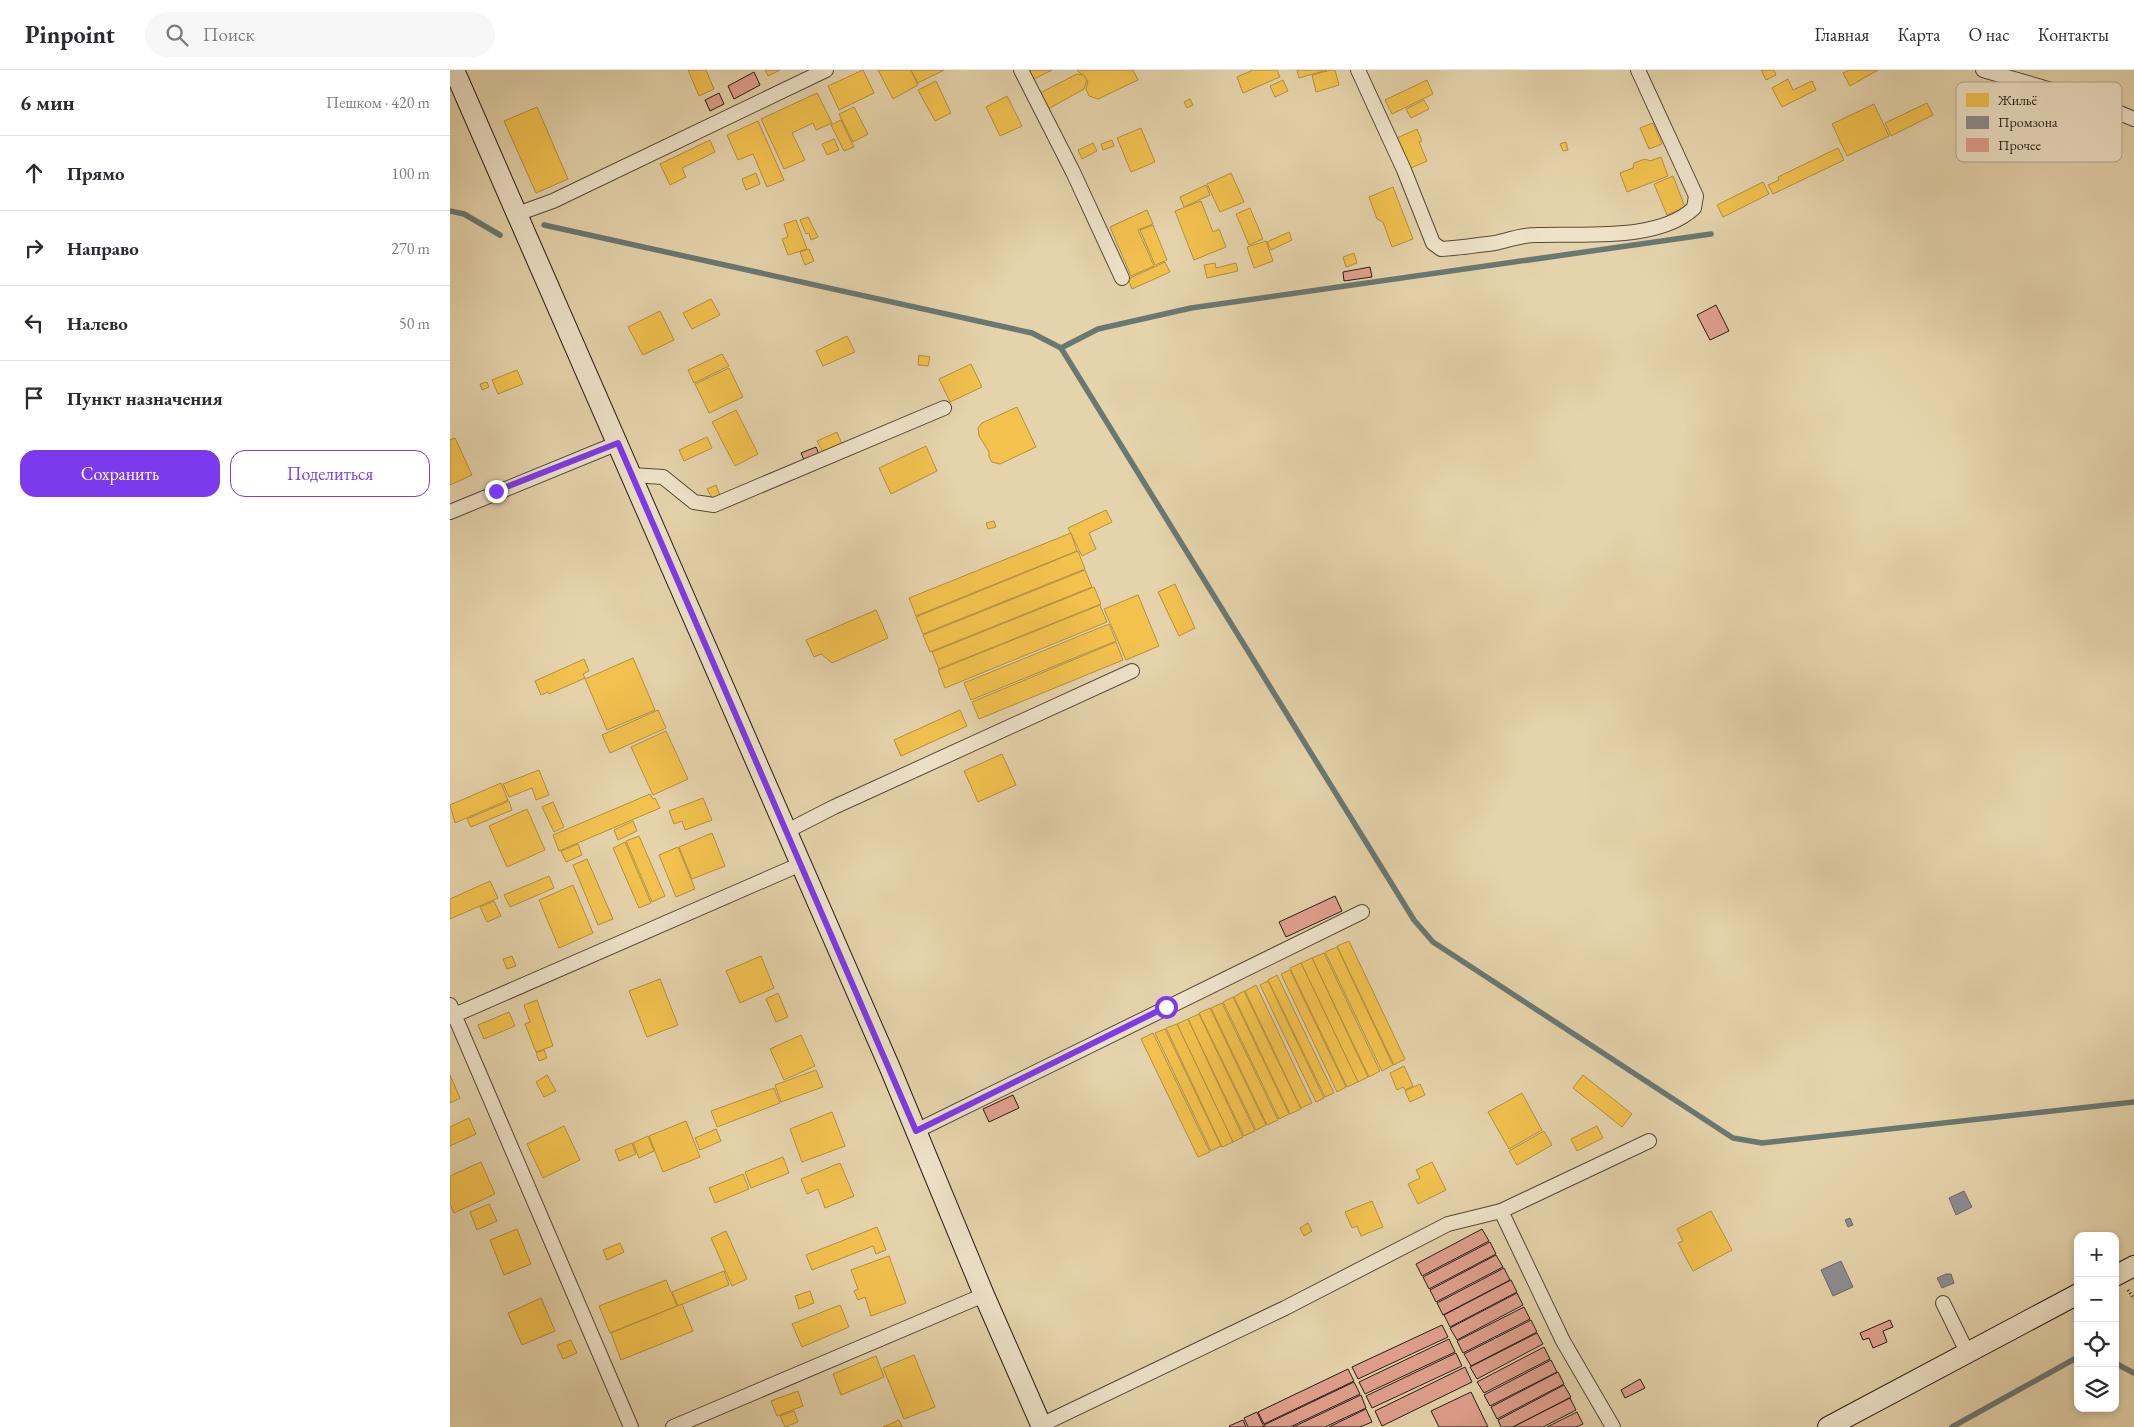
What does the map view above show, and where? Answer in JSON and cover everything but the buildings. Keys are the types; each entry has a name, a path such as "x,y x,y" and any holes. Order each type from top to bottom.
{"main road":[{"path":"454,70 801,864 1041,1426"},
{"path":"2119,1274 2134,1266"},
{"path":"1828,1427 2074,1296"}],"street":[{"path":"518,214 553,201 826,70"},
{"path":"1021,70 1073,172 1122,278"},
{"path":"1358,70 1404,170 1433,243 1442,249 1535,235 1575,236 1623,233 1665,225 1689,213 1694,208 1696,196 1638,70"},
{"path":"1983,70 2024,82"},
{"path":"2122,113 2134,118"},
{"path":"632,475 662,478 694,502 714,505 944,408"},
{"path":"450,512 618,443"},
{"path":"787,832 834,807 1132,671"},
{"path":"631,1427 451,1013 801,864"},
{"path":"916,1131 1362,912"},
{"path":"1041,1426 1285,1308 1448,1224 1501,1211 1649,1140"},
{"path":"1501,1211 1564,1341 1613,1427"},
{"path":"673,1427 984,1295"},
{"path":"1943,1303 1968,1354"}],"waterway":[{"path":"450,211 464,214 500,235"},
{"path":"544,225 1032,333 1061,348 1414,920 1433,942 1733,1138 1762,1143 2134,1102"},
{"path":"1061,348 1098,329 1191,308 1711,234"},
{"path":"1952,1427 2074,1359"},
{"path":"2119,1365 2134,1373"}],"route":[{"path":"496,491 618,443 916,1131 1166,1007"}]}
